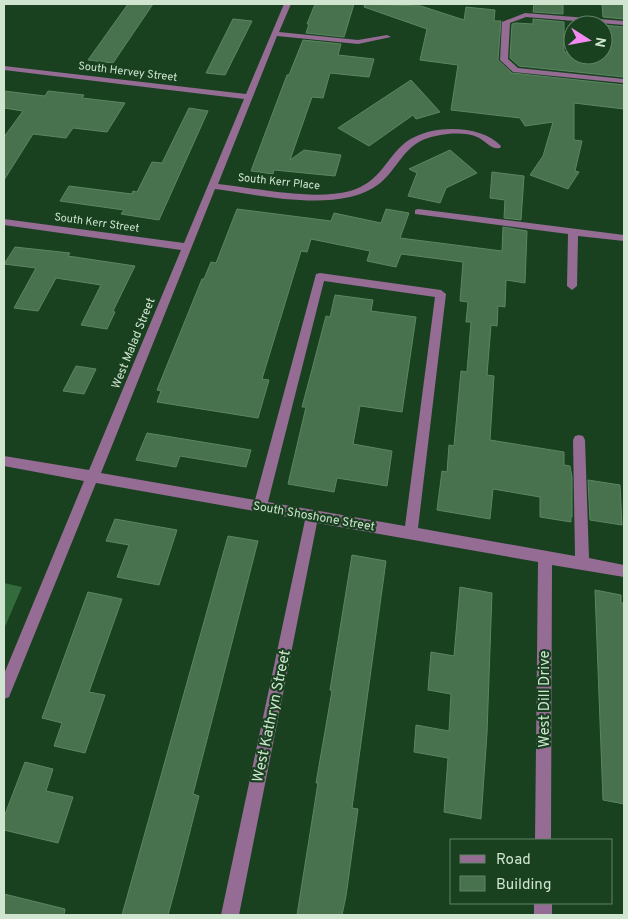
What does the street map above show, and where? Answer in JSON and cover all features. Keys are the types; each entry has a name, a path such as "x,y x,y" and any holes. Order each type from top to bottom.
{"street":[{"name":"West Malad Street","path":"4,692 287,4"},
{"path":"624,23 525,15 506,22 504,60 516,70 624,81"},
{"path":"276,34 358,42 387,37"},
{"name":"South Hervey Street","path":"4,68 250,97"},
{"name":"South Kerr Place","path":"213,186 309,198 333,197 354,193 374,183 387,172 398,156 411,143 425,136 454,131 479,134 497,146"},
{"path":"418,212 624,238"},
{"name":"South Kerr Street","path":"4,222 188,247"},
{"path":"572,286 573,232"},
{"path":"260,507 320,277 441,294 411,533"},
{"path":"579,440 582,564"},
{"name":"South Shoshone Street","path":"4,462 624,571"},
{"name":"West Kathryn Street","path":"230,915 312,516"},
{"name":"West Dill Drive","path":"543,839 545,557"}],"green space":[{"path":"4,583 22,587 4,629"}],"building":[{"path":"128,4 153,4 113,63 88,60"},
{"path":"315,4 354,4 344,37 306,33 309,24 307,24"},
{"path":"365,4 421,6 464,20 466,7 495,10 494,21 501,21 498,60 512,73 624,85 624,109 574,103 574,140 582,141 575,171 579,172 568,189 530,175 543,156 553,122 525,126 520,118 451,110 458,65 420,60 427,29 364,7"},
{"path":"534,4 563,4 563,14 533,12"},
{"path":"602,4 624,4 624,19 613,18 613,15 603,15"},
{"path":"233,19 252,21 225,75 206,73"},
{"path":"533,19 563,22 563,65 613,65 613,26 624,27 624,77 519,66 510,58 512,24 533,24"},
{"path":"303,40 341,44 338,55 374,59 369,77 330,73 323,98 312,97 290,160 304,150 341,155 335,176 274,170 273,174 251,171 287,75 289,75"},
{"path":"411,80 440,112 416,119 413,115 369,146 338,128"},
{"path":"4,91 45,96 48,91 84,95 82,98 125,103 107,132 73,128 66,138 33,134 4,180 4,137 23,111 4,108"},
{"path":"189,108 208,111 159,220 121,214 124,210 60,201 69,186 132,194 133,191 137,192 152,162 162,163"},
{"path":"450,150 477,173 446,188 440,203 408,196 417,173 409,169"},
{"path":"492,172 524,176 521,220 504,218 505,200 490,198"},
{"path":"237,209 331,221 334,213 381,223 386,209 409,213 400,238 502,251 503,227 527,231 525,283 506,280 505,307 498,306 497,326 491,325 487,375 494,376 490,440 564,452 564,465 570,466 572,477 571,522 540,517 540,497 493,489 490,519 437,510 442,471 447,472 449,445 454,446 461,371 467,372 471,322 466,322 468,302 460,301 463,262 401,254 396,267 367,261 370,251 311,239 307,252 301,251 262,379 269,380 258,418 157,402 161,391 157,390 202,279 204,279 211,262 216,263"},
{"path":"15,247 70,253 68,256 135,266 113,311 115,312 107,329 81,325 101,285 56,278 38,311 14,308 36,268 4,264"},
{"path":"335,295 373,300 371,311 416,317 402,412 360,406 353,444 392,451 387,486 337,478 334,492 288,484 306,407 302,407 326,316 330,317"},
{"path":"76,366 96,369 84,394 63,391"},
{"path":"147,433 251,450 246,467 180,456 176,467 136,460"},
{"path":"588,480 620,485 622,525 590,520"},
{"path":"115,519 177,530 159,585 117,577 129,545 106,541"},
{"path":"228,536 258,541 193,794 199,796 168,915 122,915"},
{"path":"352,555 386,561 352,808 358,809 346,896 342,915 297,915 318,783 316,783 332,691 330,690"},
{"path":"460,587 492,593 487,733 481,819 444,812 448,758 414,752 416,725 449,731 451,694 428,690 431,652 454,656"},
{"path":"595,590 621,595 621,603 624,603 624,804 603,800"},
{"path":"88,592 122,599 89,692 105,695 85,753 54,746 62,723 42,718"},
{"path":"25,762 53,769 46,791 73,797 58,843 4,830 4,817"},
{"path":"4,894 65,909 64,915 4,915"}]}
